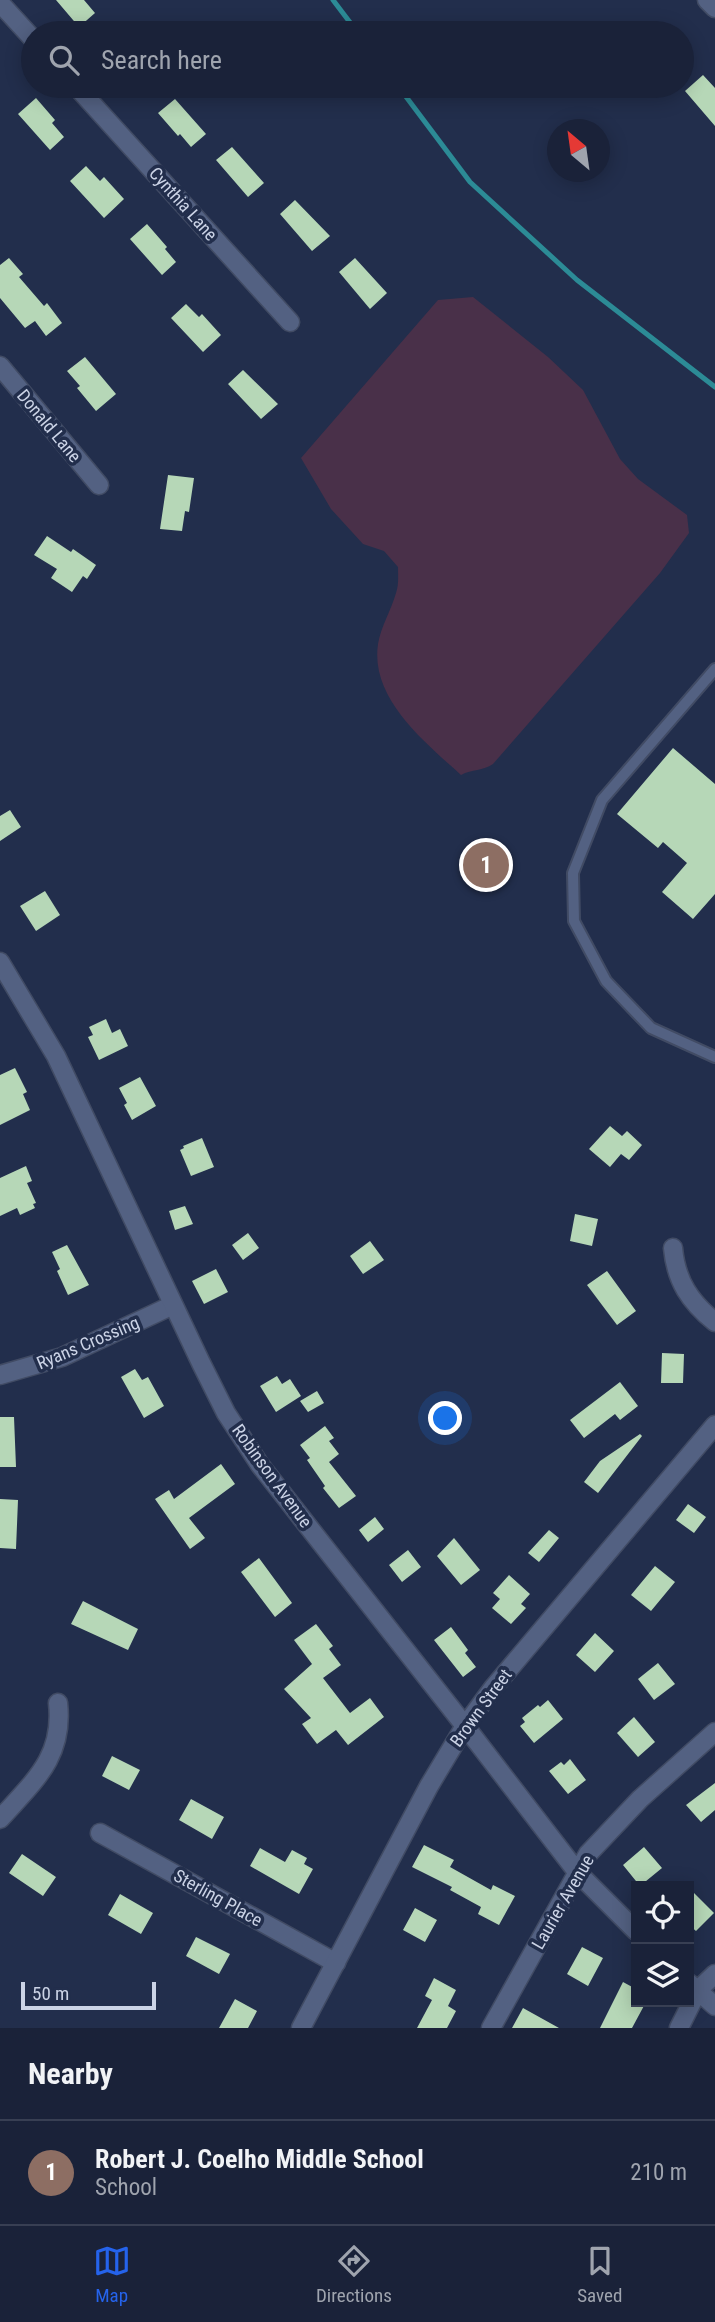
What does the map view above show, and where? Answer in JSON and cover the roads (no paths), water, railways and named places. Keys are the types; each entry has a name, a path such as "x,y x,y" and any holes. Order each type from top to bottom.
{"street":[{"path":"707,0 715,8"},
{"path":"0,3 21,26"},
{"name":"Cynthia Lane","path":"87,98 290,322"},
{"name":"Donald Lane","path":"0,366 99,485"},
{"name":"Robinson Avenue","path":"0,962 56,1056 226,1413 260,1465 578,1873 631,1926"},
{"path":"673,1248 682,1286 701,1311 715,1322"},
{"name":"Ryans Crossing","path":"0,1375 62,1357 173,1305"},
{"name":"Brown Street","path":"301,2028 429,1786 465,1726 493,1688 715,1425"},
{"path":"0,1819 33,1783 52,1753 58,1738 58,1703"},
{"name":"Laurier Avenue","path":"491,2028 553,1922 588,1854 640,1799 715,1732"},
{"name":"Sterling Place","path":"100,1833 336,1963"},
{"path":"694,1985 715,1974"},
{"path":"694,1987 715,2006"},
{"path":"679,2028 686,2007"}],"lane":[{"path":"715,669 602,800 573,873 574,921 606,981 651,1028 715,1057"}],"waterway":[{"path":"333,0 349,21"},
{"path":"407,98 470,182 577,280 715,387"}],"place":[{"name":"Robert J. Coelho Middle School","path":"486,865"}]}
